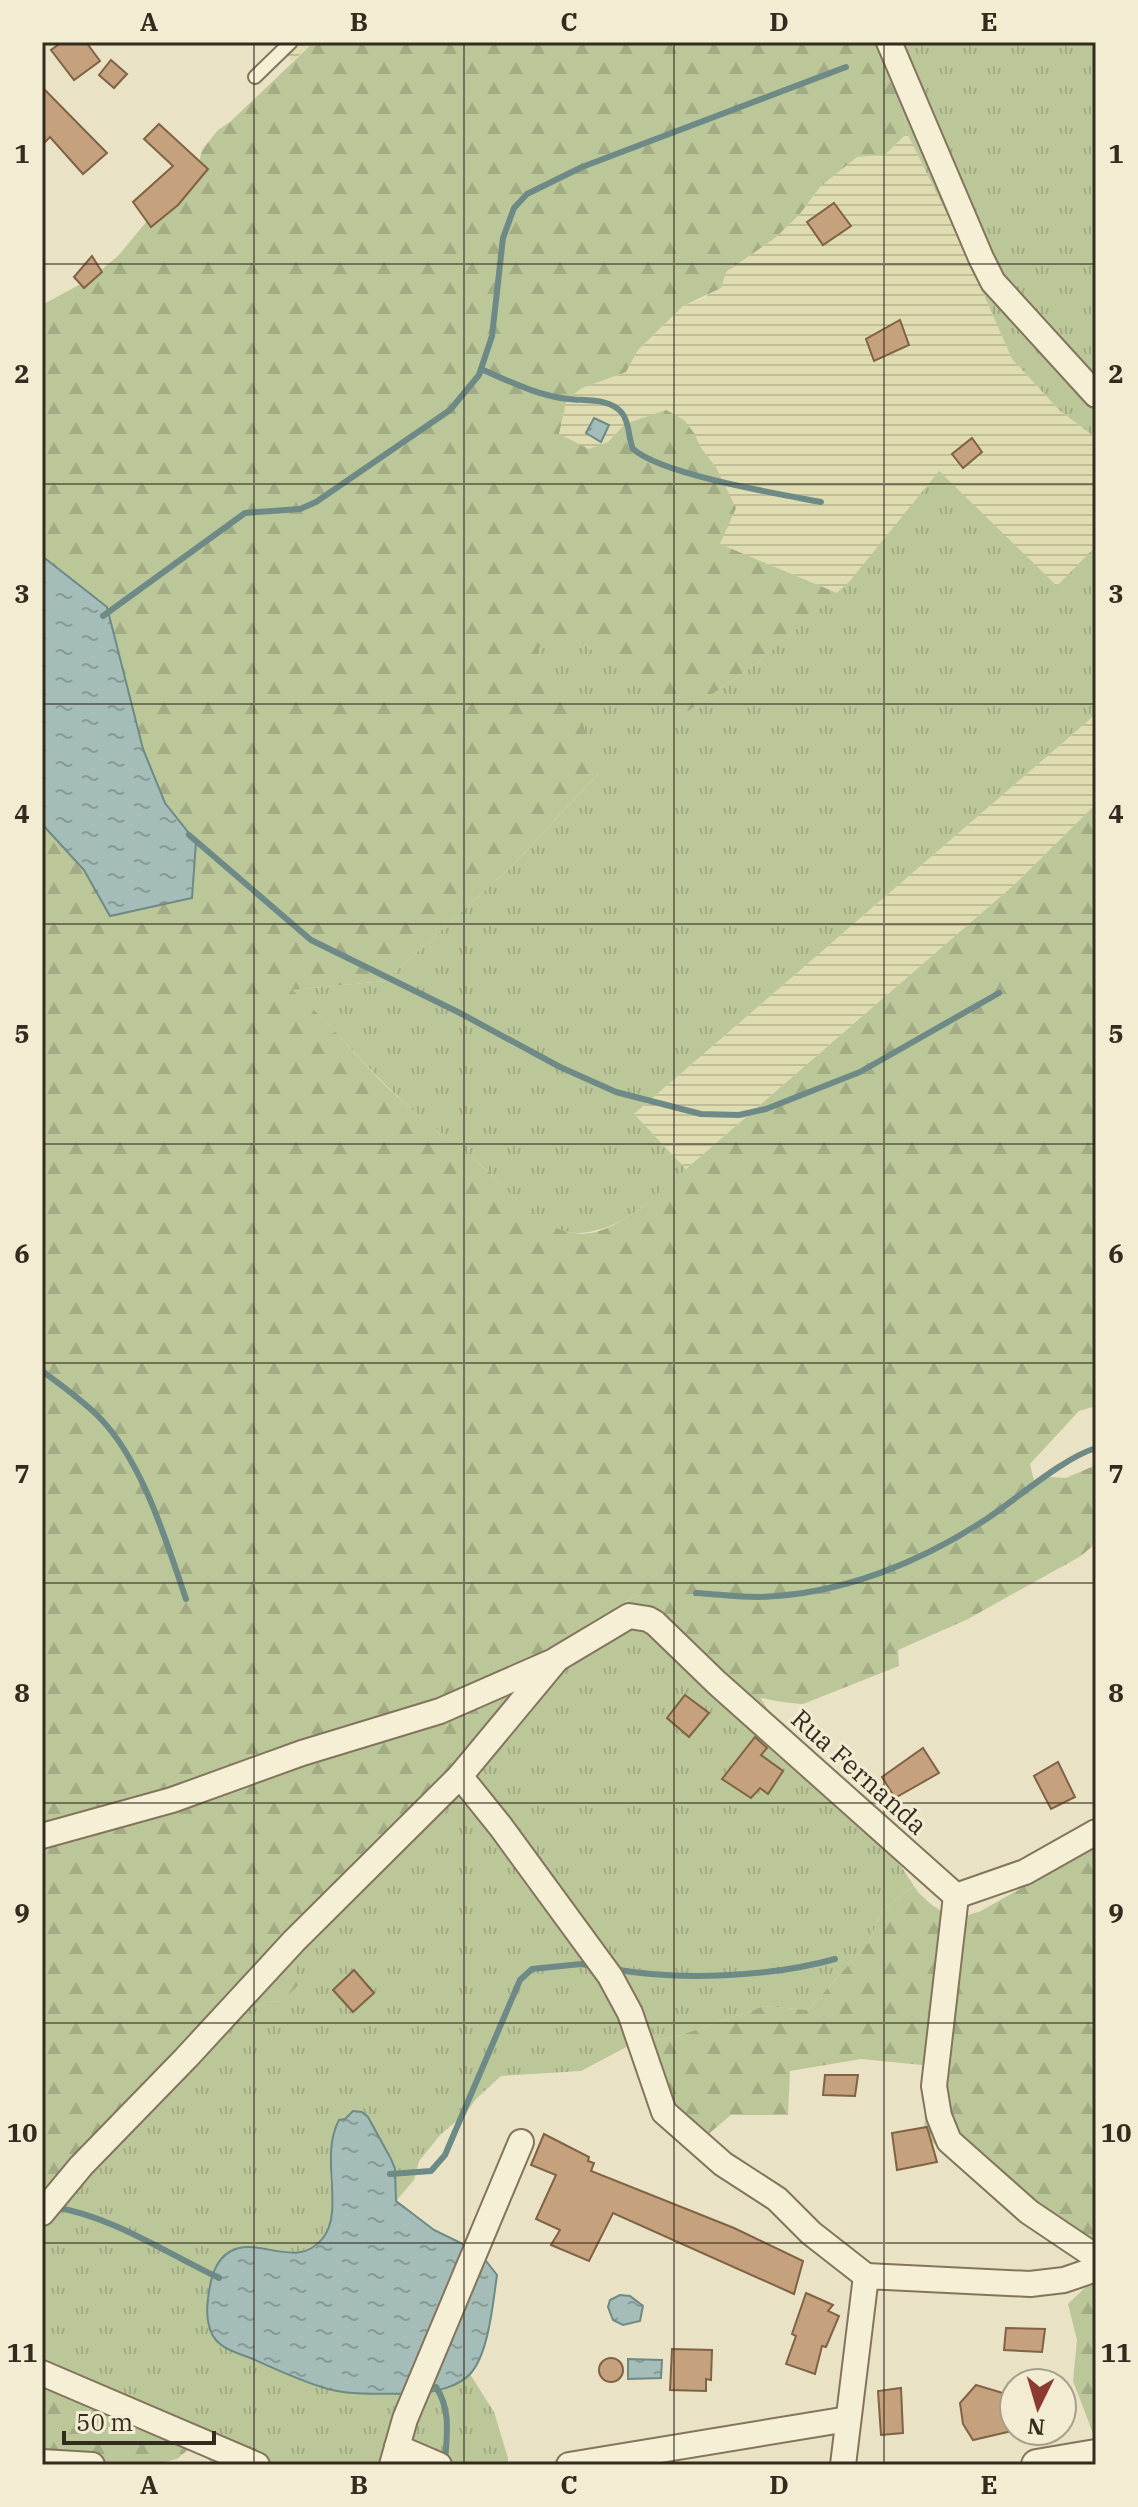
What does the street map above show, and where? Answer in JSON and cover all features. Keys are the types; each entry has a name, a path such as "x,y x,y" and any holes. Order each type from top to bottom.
{"street":[{"path":"889,42 993,282 1096,395"},
{"name":"Rua Fernanda","path":"557,1659 629,1616 655,1623 717,1683 956,1896"},
{"path":"42,2213 81,2166 294,1941 460,1776 557,1659"},
{"path":"42,1836 172,1800 302,1753 440,1711 557,1659"},
{"path":"460,1776 610,1976 630,2013 664,2112 723,2164 777,2199 811,2233 866,2276 1030,2284 1064,2280 1096,2269"},
{"path":"1096,1832 1025,1872 956,1896 934,2086 939,2116 949,2141 1029,2212 1096,2257"},
{"path":"439,2465 394,2456 405,2419 521,2142"},
{"path":"843,2465 866,2276"},
{"path":"42,2373 257,2465"},
{"path":"569,2465 848,2419"},
{"path":"1037,2465 1096,2455"},
{"path":"42,2462 92,2465"}],"lane":[{"path":"255,77 291,42"}],"shaded area":[{"path":"271,42 314,42 293,61"},
{"path":"907,133 961,243 1012,359 1059,410 1096,438 1096,546 1057,587 849,582 837,593 720,544 735,508 716,467 684,420 625,424 608,442 589,450 559,435 567,399 582,388 626,372 638,350 683,306 706,297 726,272 775,238 799,215 820,187 857,157 885,155"},
{"path":"1096,714 1096,804 1015,884 686,1169 634,1114"}],"green space":[{"path":"314,42 890,42 907,133 885,155 857,157 820,187 799,215 775,238 726,272 721,288 683,306 638,350 626,372 582,388 567,399 559,434 589,449 608,442 625,424 666,410 684,420 716,467 736,508 720,544 837,593 757,663 688,711 576,640 568,652 540,646 534,662 554,689 561,681 572,688 598,774 511,867 385,981 292,990 391,1091 470,1155 523,1206 560,1230 593,1233 610,1227 641,1208 1015,884 1096,804 1096,1406 1079,1411 1030,1464 1034,1481 1049,1477 1066,1478 1096,1465 1096,1543 1081,1556 968,1619 898,1650 899,1666 803,1704 763,1698 734,1687 703,1662 637,1595 588,1624 518,1680 509,1713 291,1944 294,1970 300,1983 283,2001 266,2002 242,2011 42,2227 42,824 84,870 110,916 180,821 165,803 143,749 107,607 42,556 42,305 90,279 118,256 152,215 197,171 202,150 218,130"},
{"path":"890,42 1096,42 1096,438 1059,410 1012,359 961,243 907,133"},
{"path":"939,471 1057,586 1096,546 1096,714 634,1114 686,1169 637,1211 609,1226 578,1233 551,1226 524,1207 480,1164 405,1103 291,990 385,981 511,867 598,774 554,690 533,662 540,645 576,640 689,710 757,663 849,582"},
{"path":"637,1595 727,1684 760,1697 786,1739 891,1851 914,1886 882,1911 869,1942 808,2010 764,2006 678,2036 632,2044 581,2071 501,2076 441,2134 419,2161 414,2180 396,2201 392,2159 352,2111 333,2131 330,2176 334,2215 323,2239 305,2250 210,2283 207,2320 443,2390 470,2374 494,2412 508,2465 213,2465 172,2417 66,2378 42,2360 42,2227 242,2011 266,2002 283,2001 294,1970 291,1944 559,1645"},
{"path":"1096,1846 1096,2267 923,2135 932,2066 861,2059 790,2071 788,2115 731,2115 694,2146 659,2109 649,2041 678,2036 764,2006 808,2010 869,1942 882,1911 914,1886 940,1910 959,1917 979,1912"},
{"path":"1096,2277 1096,2441 1078,2394 1078,2367 1074,2367 1077,2340 1068,2304"},
{"path":"42,2360 66,2378 195,2444 177,2459 151,2465 115,2462 100,2465 42,2464"}],"water":[{"path":"594,418 609,425 601,442 586,433"},
{"path":"42,556 107,607 143,749 165,803 196,842 192,898 110,916 84,870 42,824"},
{"path":"353,2111 362,2112 368,2117 391,2159 395,2169 396,2201 434,2230 471,2248 413,2394 348,2393 309,2383 231,2351 216,2340 208,2323 207,2305 212,2278 225,2255 242,2247 302,2252 323,2238 332,2213 333,2135 339,2120 345,2119"},
{"path":"479,2252 497,2275 482,2353 471,2373 460,2382 419,2394"},
{"path":"620,2295 630,2296 643,2306 640,2321 623,2325 613,2320 608,2307 610,2300"},
{"path":"628,2359 662,2360 661,2378 628,2379"}],"building":[{"path":"62,42 86,42 100,61 74,80 51,50"},
{"path":"111,60 127,74 114,88 99,75"},
{"path":"42,87 107,153 83,174 50,137 42,145"},
{"path":"159,124 208,169 178,205 151,227 133,202 173,166 144,139"},
{"path":"834,203 851,226 823,245 807,222"},
{"path":"92,256 102,272 84,288 74,277"},
{"path":"900,320 909,345 874,361 866,339"},
{"path":"972,438 982,452 963,468 952,454"},
{"path":"685,1695 709,1713 689,1737 667,1718"},
{"path":"755,1737 767,1748 761,1755 783,1771 768,1794 760,1788 751,1798 722,1779"},
{"path":"923,1748 939,1773 895,1798 882,1777"},
{"path":"1058,1762 1075,1797 1051,1809 1034,1776"},
{"path":"354,1970 374,1993 353,2012 333,1990"},
{"path":"825,2075 858,2075 855,2096 823,2095"},
{"path":"927,2127 937,2162 897,2170 892,2133"},
{"path":"544,2134 589,2157 588,2161 594,2163 591,2171 734,2228 803,2261 794,2294 613,2213 589,2261 551,2245 560,2230 536,2219 556,2175 531,2165"},
{"path":"806,2293 833,2305 828,2311 839,2316 826,2347 822,2346 815,2374 786,2364"},
{"path":"1006,2328 1045,2329 1042,2352 1004,2350"},
{"path":"672,2349 712,2350 711,2380 706,2379 706,2391 670,2390"},
{"path":"611,2358 619,2362 623,2370 619,2378 611,2382 603,2378 599,2370 603,2362"},
{"path":"976,2385 998,2392 998,2434 973,2440 963,2424 960,2403"},
{"path":"901,2388 903,2433 881,2435 878,2391"}],"waterway":[{"path":"103,616 245,513 300,509 316,502 450,410 479,375 492,336 503,238 514,208 527,194 582,167 846,67"},
{"path":"481,369 546,395 597,401 617,408 625,417 633,449 669,467 751,489 821,502"},
{"path":"189,835 311,940 458,1012 560,1067 616,1092 701,1114 739,1115 766,1109 860,1072 999,993"},
{"path":"42,1371 79,1399 115,1435 152,1503 186,1599"},
{"path":"696,1593 750,1597 789,1595 878,1574 962,1534 1055,1469 1096,1448"},
{"path":"613,1969 667,1975 725,1975 783,1970 835,1959"},
{"path":"390,2174 431,2171 445,2155 520,1980 532,1969 581,1964 594,1966"},
{"path":"53,2207 96,2218 219,2278"},
{"path":"436,2387 446,2413 445,2461"}]}
